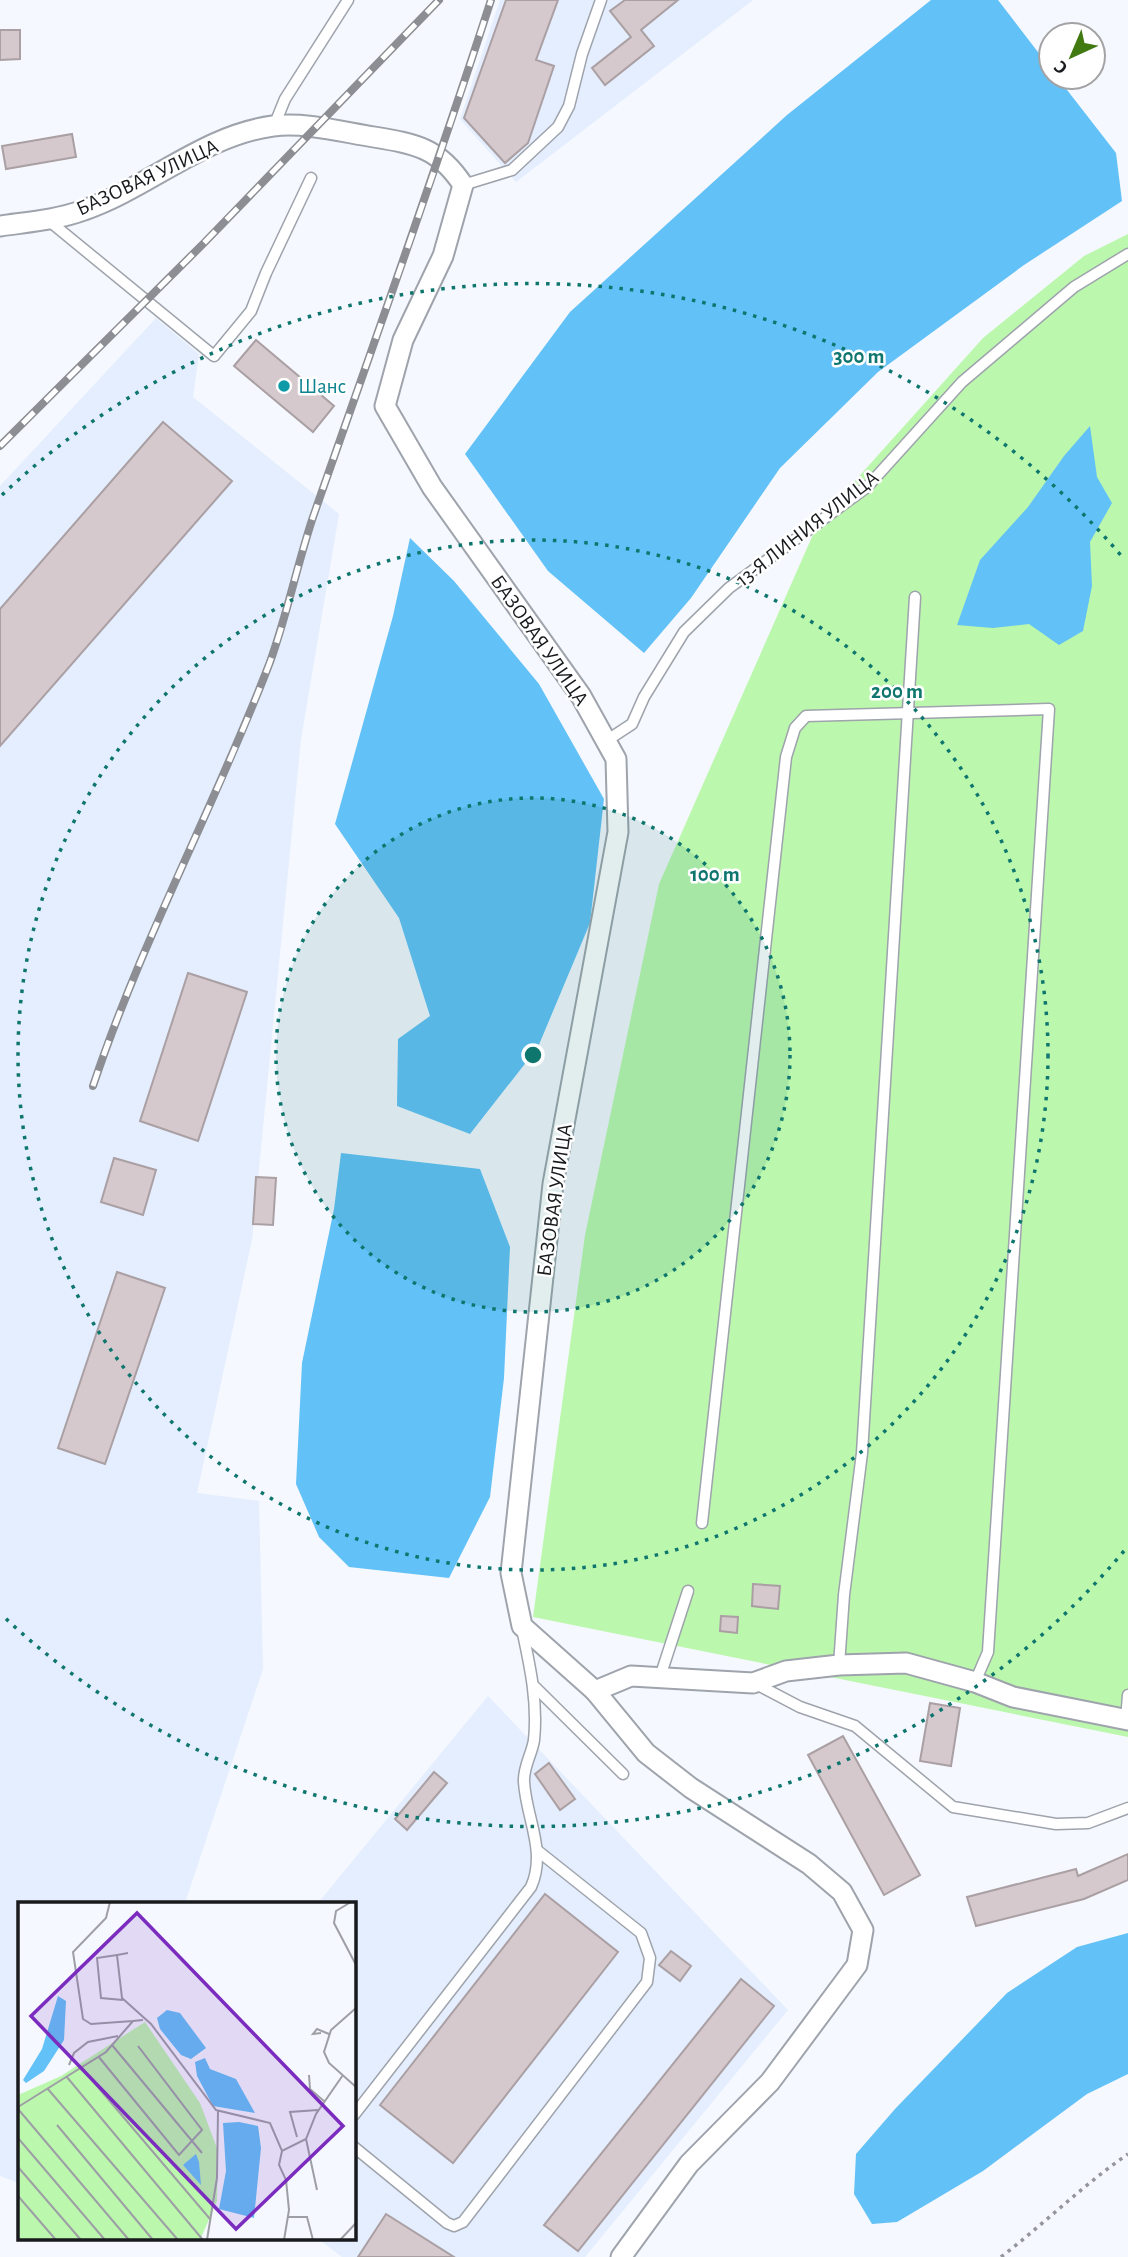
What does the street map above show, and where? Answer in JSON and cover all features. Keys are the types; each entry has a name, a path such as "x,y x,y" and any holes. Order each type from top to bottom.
{"street":[{"name":"БАЗОВАЯ УЛИЦА","path":"0,226 48,220 84,210 195,153 273,127 314,128 423,146 440,157 463,185 443,256 403,340 384,406 432,487 581,696 606,741 615,759 618,832 553,1184 511,1573 522,1626"},
{"path":"522,1626 595,1691 646,1753 691,1788 809,1864 842,1892 863,1930 857,1965 771,2082 689,2164 621,2257"},
{"path":"595,1691 631,1676 753,1683 786,1671 839,1665 906,1663 975,1682 1013,1697 1127,1720"}],"lane":[{"path":"273,127 285,99 348,0"},
{"path":"463,185 512,170 558,127 569,106 582,54 601,0"},
{"path":"48,220 214,356 251,311 265,273 311,178"},
{"name":"13-Я ЛИНИЯ УЛИЦА","path":"606,741 632,724 644,696 684,632 729,587 867,487 962,382 1074,287 1128,254"},
{"path":"839,1665 844,1595 862,1453 910,714 915,597"},
{"path":"702,1523 786,757 794,728 806,716 1049,709 988,1652 975,1682"},
{"path":"660,1677 688,1591"},
{"path":"355,2114 531,1887 537,1874 538,1851 524,1782 533,1744 534,1686 522,1626"},
{"path":"753,1683 800,1707 855,1726 953,1807 1056,1825 1088,1823 1128,1808"},
{"path":"534,1686 622,1774"},
{"path":"1127,1720 1128,1695"},
{"path":"355,2148 447,2223 454,2226 463,2222 647,1982 650,1958 640,1933 538,1851"}],"path":[{"path":"1001,2257 1048,2220 1084,2184 1128,2154"}],"shaded area":[{"path":"500,0 753,0 516,182 460,119"},
{"path":"156,318 199,354 193,397 339,514 301,739 252,1240 197,1493 259,1501 263,1669 185,1902 18,1902 18,2183 0,2176 0,486"},
{"path":"488,1696 788,2010 585,2257 342,2257 320,2240 355,2240 355,1902 319,1902"}],"green space":[{"path":"1128,234 1128,1737 533,1617 585,1235 659,884 819,521 983,338 1084,256"}],"water":[{"path":"931,0 998,0 1037,51 1037,91 1068,91 1116,153 1122,201 1024,265 878,372 780,468 691,598 644,653 548,571 465,454 570,312 787,115"},
{"path":"1090,426 1097,477 1112,503 1090,542 1092,586 1083,631 1059,645 1029,624 993,628 957,625 980,560 1028,507 1064,456"},
{"path":"410,538 454,581 539,684 604,799 590,923 538,1047 470,1134 397,1106 398,1039 430,1016 399,918 335,824 393,616"},
{"path":"341,1153 480,1169 510,1247 504,1378 490,1497 449,1578 349,1567 319,1537 296,1484 302,1363 334,1209"},
{"path":"1128,1933 1128,2074 1087,2094 983,2171 897,2222 872,2224 854,2194 856,2154 895,2109 1007,1993 1077,1947"}],"building":[{"path":"506,0 558,0 536,60 554,66 528,143 505,163 464,118"},
{"path":"625,0 678,0 641,30 654,46 605,85 592,68 631,37 610,11"},
{"path":"0,30 20,30 20,59 0,60"},
{"path":"72,134 76,157 6,169 2,146"},
{"name":"Шанс","path":"256,340 334,406 313,432 234,366"},
{"path":"163,422 232,481 0,746 0,609"},
{"path":"188,973 247,992 198,1141 140,1121"},
{"path":"114,1158 156,1170 143,1215 101,1202"},
{"path":"256,1177 276,1178 273,1225 253,1224"},
{"path":"117,1272 165,1288 105,1464 58,1448"},
{"path":"753,1584 780,1586 778,1609 752,1606"},
{"path":"721,1616 738,1617 737,1633 720,1631"},
{"path":"930,1703 960,1708 951,1766 920,1761"},
{"path":"843,1736 920,1875 884,1895 808,1755"},
{"path":"549,1763 575,1799 560,1810 535,1774"},
{"path":"434,1772 447,1783 407,1830 395,1819"},
{"path":"1128,1854 1128,1880 1084,1899 976,1926 967,1897 1076,1869 1078,1876"},
{"path":"545,1894 618,1952 453,2163 380,2105"},
{"path":"671,1951 691,1966 680,1981 659,1965"},
{"path":"741,1979 774,2006 578,2251 544,2225"},
{"path":"386,2214 454,2257 358,2257"}],"railway":[{"path":"0,446 204,243 439,0"},
{"path":"93,1086 112,1031 156,925 249,716 270,662 313,517 491,0"}],"place":[{"name":"Шанс","path":"284,386"}]}
